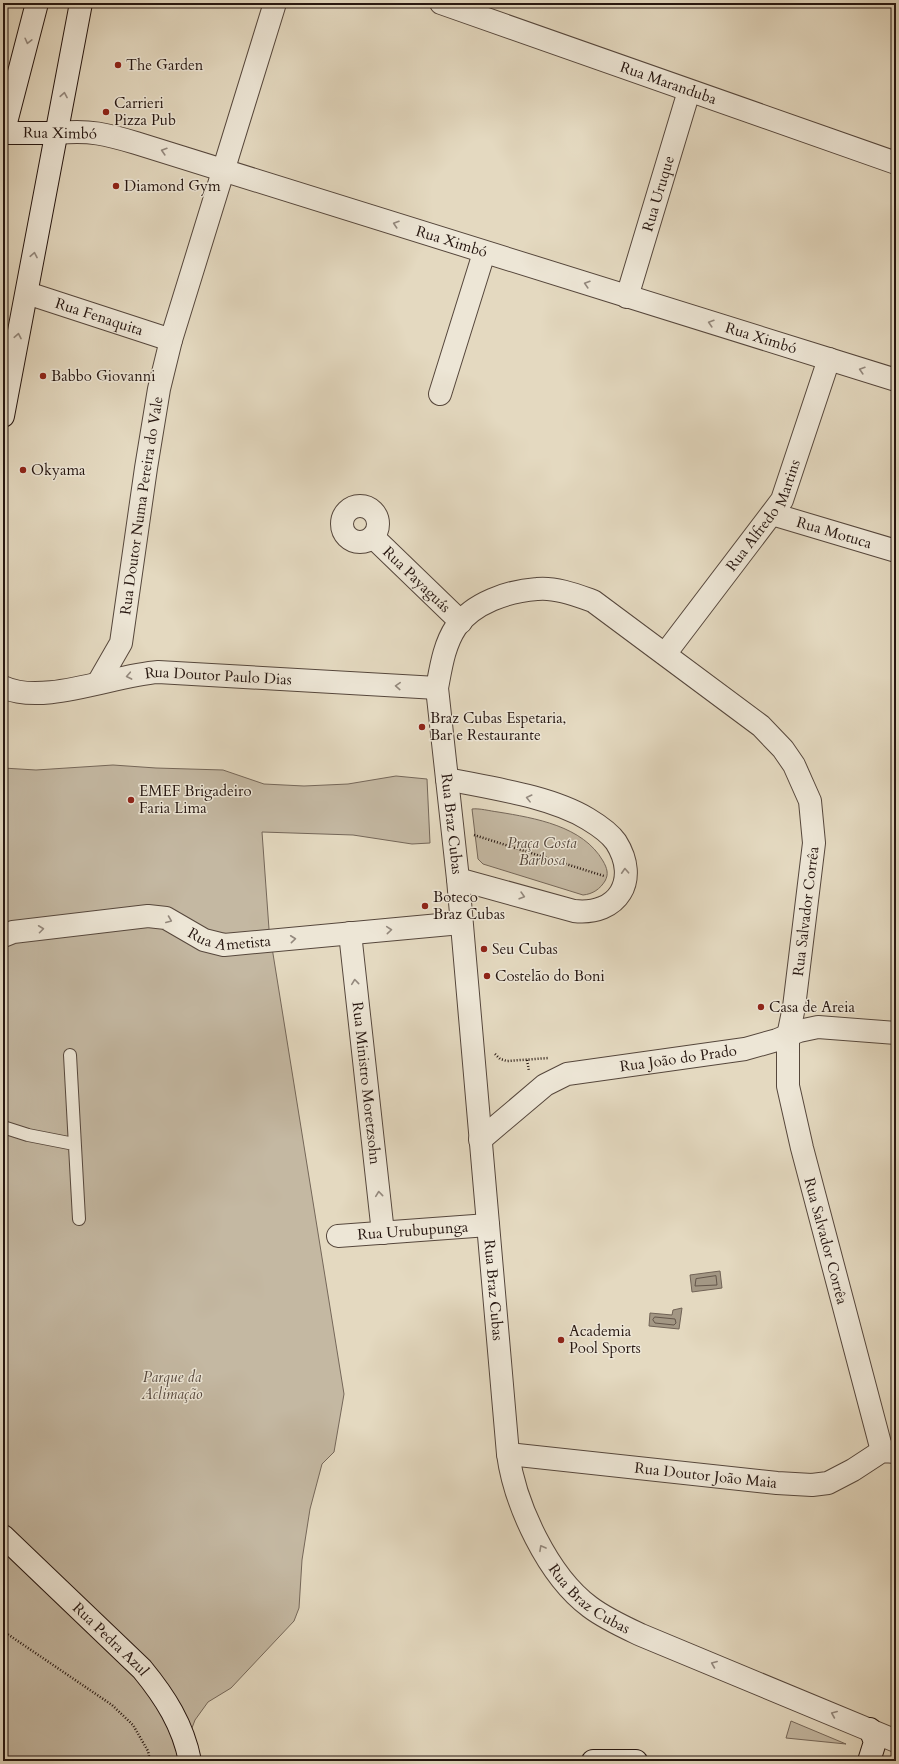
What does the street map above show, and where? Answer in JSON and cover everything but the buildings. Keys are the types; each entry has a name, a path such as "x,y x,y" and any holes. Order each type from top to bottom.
{"street":[{"path":"3,133 37,3"},
{"path":"3,416 58,133 81,3"},
{"name":"Rua Doutor Numa Pereira do Vale","path":"98,683 122,644 147,460 159,389 172,340 275,3"},
{"name":"Rua Maranduba","path":"441,3 896,164"},
{"name":"Rua Uruque","path":"628,296 689,91"},
{"name":"Rua Ximbó","path":"3,133 97,132 225,169 484,253 628,296 896,380"},
{"path":"440,394 484,253"},
{"name":"Rua Fenaquita","path":"26,293 172,340"},
{"name":"Rua Alfredo Martins","path":"665,654 782,500 828,359"},
{"name":"Rua Motuca","path":"772,514 896,551"},
{"name":"Rua Payaguás","path":"373,537 461,622"},
{"name":"Rua Salvador Corrêa","path":"461,622 477,607 507,594 538,589 568,593 593,601 771,735 794,765 810,801 814,843 794,1007 788,1036 787,1068 790,1103 889,1452"},
{"name":"Rua Braz Cubas","path":"461,622 456,627 441,662 437,688 458,879 508,1454 517,1494 531,1528 548,1559 569,1587 590,1607 612,1621 641,1635 896,1740"},
{"name":"Rua Doutor Paulo Dias","path":"3,687 26,694 48,693 127,676 158,672 437,688"},
{"path":"447,779 547,802 587,818 603,829 616,842 626,873 624,888 614,902 601,909 585,912 574,911 458,879"},
{"name":"Rua Ametista","path":"3,936 13,932 144,915 166,918 204,940 220,944 237,944 461,923"},
{"name":"Rua Ministro Moretzsohn","path":"350,933 383,1233"},
{"name":"Rua João do Prado","path":"480,1140 545,1085 567,1074 745,1049 788,1036 799,1031 818,1027 896,1033"},
{"name":"Rua Urubupunga","path":"338,1236 488,1225"},
{"name":"Rua Doutor João Maia","path":"508,1454 778,1483 812,1485 828,1483 889,1452"},
{"name":"Rua Pedra Azul","path":"3,1536 142,1669 160,1692 175,1715 190,1761"},
{"path":"869,1761 875,1742 870,1730"},
{"path":"594,1761 636,1761"}],"lane":[{"path":"70,1055 79,1220"},
{"path":"3,1127 28,1135 74,1144"}],"path":[{"path":"472,834 607,877"},
{"path":"493,1051 500,1059 506,1061 556,1058"},
{"path":"527,1060 530,1076"},
{"path":"3,1631 116,1709 134,1724 148,1751 150,1761"}],"green space":[{"name":"Parque da Aclimação","path":"113,765 223,770 264,784 304,786 348,784 396,776 427,779 430,843 412,844 353,835 262,832 269,929 344,1394 334,1452 322,1464 310,1509 302,1560 299,1608 294,1621 231,1688 208,1702 195,1720 181,1757 181,1761 3,1761 3,768 36,770"},
{"name":"Praça Costa Barbosa","path":"472,809 527,817 571,832 583,839 594,849 603,861 607,871 605,881 596,891 583,895 483,864 478,859"},
{"path":"791,1721 846,1744 786,1738"}],"water":[{"path":"720,1271 722,1288 692,1292 690,1275"},
{"path":"682,1308 679,1329 649,1326 650,1313 672,1315 673,1310"}],"place":[{"name":"The Garden","path":"118,65"},
{"name":"Carrieri Pizza Pub","path":"106,112"},
{"name":"Diamond Gym","path":"116,186"},
{"name":"Babbo Giovanni","path":"43,376"},
{"name":"Okyama","path":"23,470"},
{"name":"Braz Cubas Espetaria, Bar e Restaurante","path":"422,727"},
{"name":"EMEF Brigadeiro Faria Lima","path":"131,800"},
{"name":"Boteco Braz Cubas","path":"425,906"},
{"name":"Seu Cubas","path":"484,949"},
{"name":"Costelão do Boni","path":"487,976"},
{"name":"Casa de Areia","path":"761,1007"},
{"name":"Academia Pool Sports","path":"561,1340"}]}
